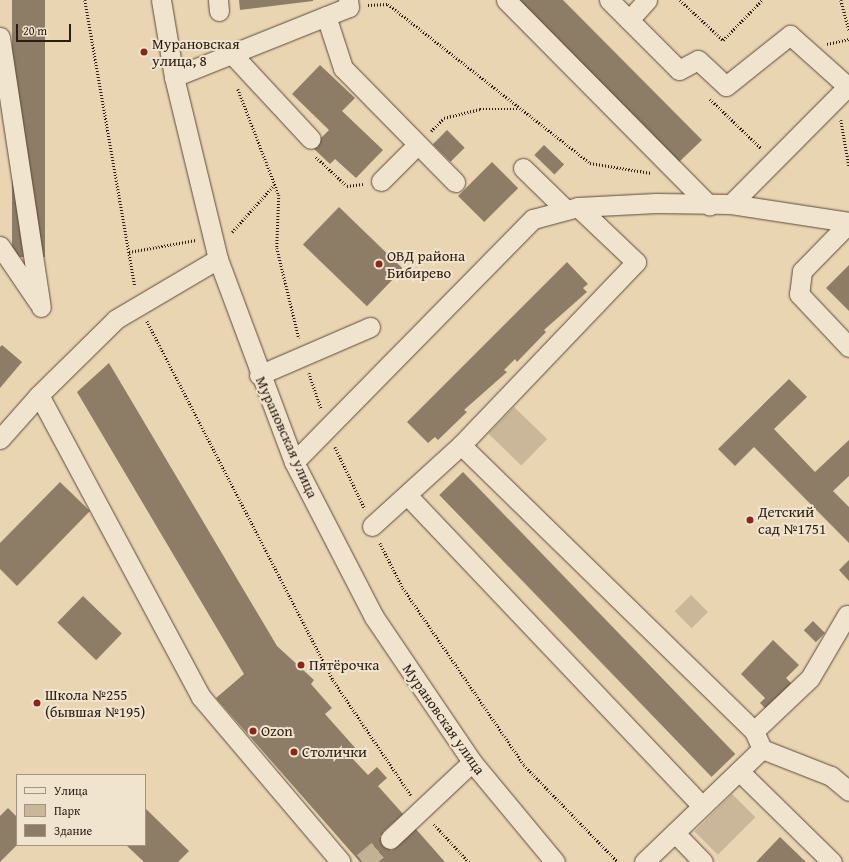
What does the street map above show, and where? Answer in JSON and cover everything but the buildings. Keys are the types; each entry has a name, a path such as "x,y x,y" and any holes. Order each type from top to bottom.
{"street":[{"name":"Мурановская улица","path":"161,0 174,77 218,259 259,375 294,462 374,617 472,762 555,862"},
{"path":"506,0 709,205"},
{"path":"609,0 680,70 698,60 726,86 790,35 845,89 731,204"},
{"path":"629,20 647,0"},
{"path":"174,77 326,16 349,3"},
{"path":"326,16 343,68 455,182"},
{"path":"0,37 41,307 0,246"},
{"path":"231,53 311,139"},
{"path":"382,181 417,145"},
{"path":"372,526 408,495 461,445 636,262 523,168"},
{"path":"294,462 328,430 533,219 572,209 656,202 709,205 731,204 849,223"},
{"path":"849,223 802,271 799,294 849,346"},
{"path":"0,439 39,395 116,319 218,259"},
{"path":"259,375 370,327"},
{"path":"39,395 201,697 341,862"},
{"path":"461,445 754,731 762,749 830,776 849,790"},
{"path":"408,495 702,806"},
{"path":"754,731 810,678 847,616"},
{"path":"644,862 762,749"},
{"path":"390,840 472,762"},
{"path":"739,771 832,862"},
{"path":"675,833 703,862"}],"path":[{"path":"85,0 139,306 333,680 422,811 468,862"},
{"path":"680,0 722,40 762,0"},
{"path":"841,0 849,30"},
{"path":"349,3 388,4 518,110 590,163 682,178"},
{"path":"236,83 279,195 277,248 304,356 328,430 372,526 403,588 524,765 618,862"},
{"path":"845,89 849,166"},
{"path":"707,96 774,161"},
{"path":"417,145 444,118 480,109 518,110"},
{"path":"311,139 305,146 347,186 382,181"},
{"path":"232,232 275,185"},
{"path":"129,252 196,240"}],"green space":[{"path":"514,407 547,439 521,466 488,434"},
{"path":"691,595 708,612 692,628 675,611"},
{"path":"732,794 755,817 718,855 695,831"}],"tunnel":[{"path":"363,862 390,839"}],"place":[{"name":"Мурановская улица, 8","path":"144,52"},
{"name":"ОВД района Бибирево","path":"379,264"},
{"name":"Детский сад №1751","path":"750,520"},
{"name":"Пятёрочка","path":"301,665"},
{"name":"Школа №255 (бывшая №195)","path":"37,703"},
{"name":"Ozon","path":"253,731"},
{"name":"Столички","path":"294,752"}]}
